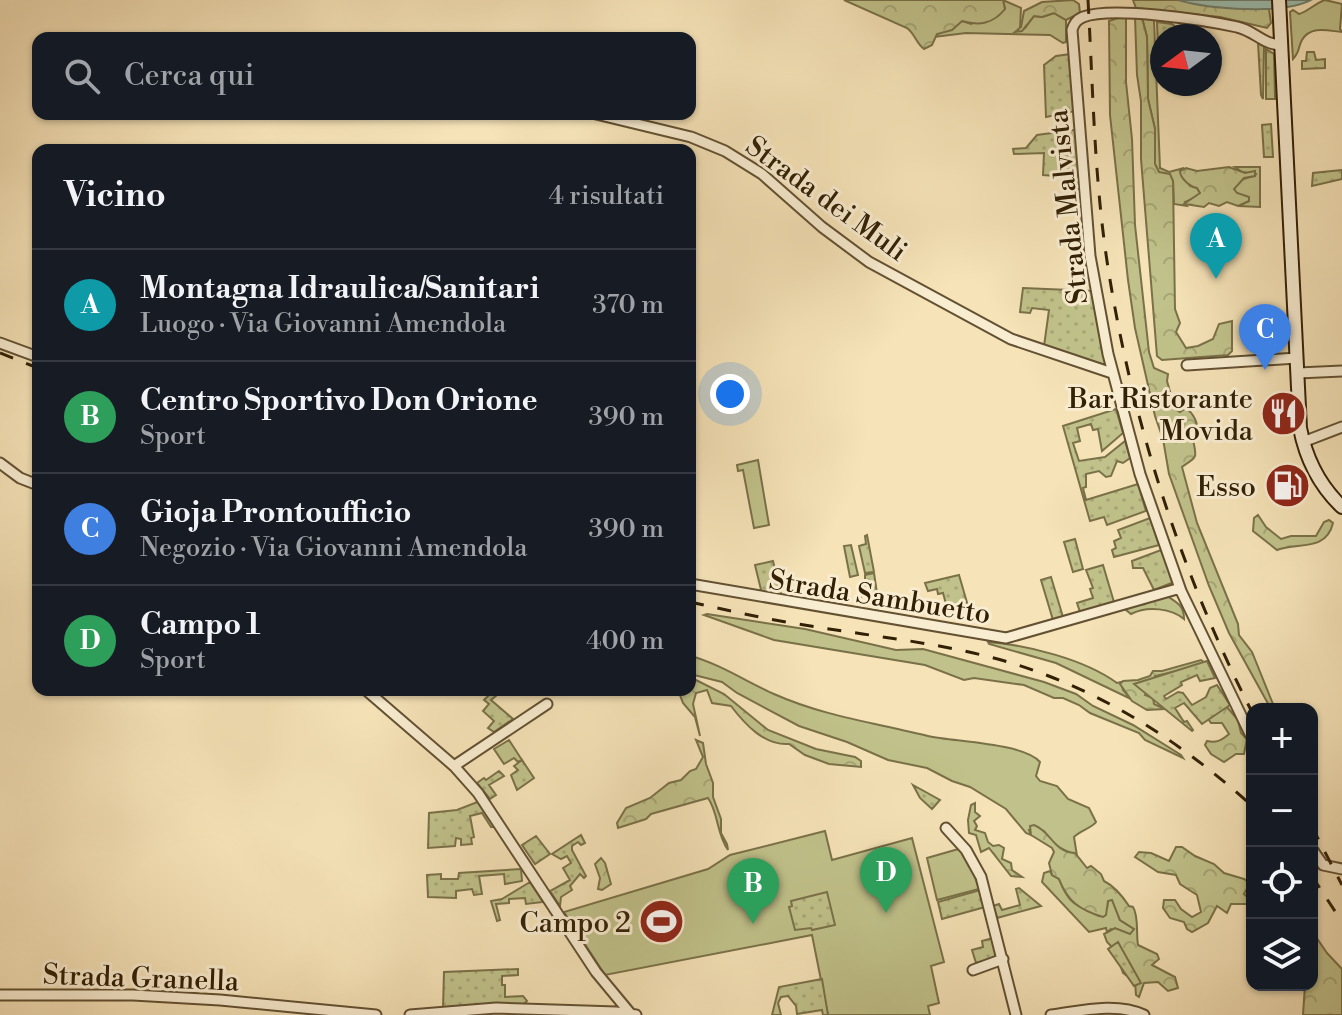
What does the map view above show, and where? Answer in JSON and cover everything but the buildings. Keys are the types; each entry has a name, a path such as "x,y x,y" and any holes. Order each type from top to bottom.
{"main road":[{"path":"1279,0 1303,442 1321,482 1342,507"}],"street":[{"name":"Strada Malvista","path":"1181,591 1145,488 1112,373 1090,256 1072,26 1078,19 1091,15 1152,15 1238,27 1269,44 1281,45"},
{"name":"Strada dei Muli","path":"621,120 691,137 725,151 762,174 822,227 869,262 1011,339 1112,373"},
{"path":"0,343 32,355"},
{"path":"1187,365 1297,358"},
{"path":"1298,373 1342,371"},
{"path":"1303,442 1342,427"},
{"path":"0,463 32,483"},
{"name":"Strada Sambuetto","path":"696,585 1006,638 1173,589 1181,591"},
{"path":"1181,591 1246,726"},
{"path":"373,696 454,766 491,810 588,961 633,1014"},
{"path":"454,766 547,704"},
{"path":"946,828 966,850 981,877 1016,1015"},
{"path":"1318,858 1323,865 1342,869"},
{"path":"973,970 1003,959"},
{"name":"Strada Granella","path":"0,995 133,995 376,1015"},
{"path":"410,1015 496,1008 633,1014"},
{"path":"1051,1015 1128,1009 1144,1015"}],"green space":[{"path":"844,0 1003,0 1005,9 996,18 985,22 962,21 952,30 937,34 932,45 924,49 907,28"},
{"path":"1003,0 1021,8 1020,29 1025,28 1034,16 1054,13 1066,20 1066,42 1050,35 966,33 934,37 962,21 971,24 1005,9"},
{"path":"1073,0 1079,4 1080,13 1066,20 1054,13 1034,16 1022,31 1015,32 1021,27 1024,11 1042,2"},
{"path":"1133,0 1247,4 1269,9 1271,23 1267,28 1220,17 1136,8"},
{"path":"1325,0 1342,4 1342,32 1310,32 1302,40 1293,59 1290,12 1293,10 1299,14"},
{"path":"1135,17 1142,18 1147,37 1148,99 1155,129 1155,164 1159,172 1170,174 1173,181 1175,309 1180,323 1176,332 1186,348 1198,346 1213,339 1219,324 1232,321 1232,351 1228,355 1162,360 1157,356 1141,159 1141,101"},
{"path":"1126,18 1126,82 1132,139 1135,225 1149,352 1154,368 1168,374 1175,409 1180,412 1186,408 1196,423 1198,434 1193,440 1195,455 1182,467 1197,523 1238,624 1239,635 1252,652 1273,703 1268,703 1229,633 1209,586 1169,474 1155,416 1135,328 1128,280 1110,115 1109,21"},
{"path":"1142,18 1154,20 1154,24 1150,24 1150,96 1157,96 1160,168 1169,172 1184,168 1180,171 1190,186 1200,193 1185,202 1187,206 1174,204 1173,181 1159,172 1155,164 1155,129 1148,99 1147,37"},
{"path":"1258,43 1264,47 1263,99 1261,95"},
{"path":"1266,49 1274,54 1275,99 1266,99"},
{"path":"1307,52 1314,52 1316,60 1325,59 1325,68 1302,69"},
{"path":"1071,54 1075,111 1046,117 1044,65 1056,56"},
{"path":"1271,124 1273,157 1264,157 1262,125"},
{"path":"1074,130 1077,133 1081,188 1077,188 1071,177 1043,175 1044,153 1014,154 1013,149 1026,148 1037,135"},
{"path":"1229,167 1245,173 1255,171 1255,176 1244,178 1234,189 1249,197 1249,201 1238,206 1227,202 1219,206 1209,203 1204,207 1184,204 1200,193 1184,179 1180,171 1186,168 1197,171"},
{"path":"1235,167 1260,167 1260,207 1238,206 1249,201 1249,198 1234,192 1236,185 1256,174 1242,172"},
{"path":"1342,170 1342,179 1312,186 1313,173"},
{"path":"1023,288 1093,291 1107,364 1105,367 1044,346 1049,310 1032,308 1030,313 1020,312"},
{"path":"1116,409 1123,433 1102,451 1098,429 1093,430 1091,424 1077,428 1080,441 1073,443 1079,461 1105,457 1125,441 1130,458 1123,463 1117,461 1111,476 1106,477 1099,471 1086,474 1086,487 1083,488 1086,500 1138,484 1146,511 1107,525 1104,517 1090,521 1063,426"},
{"path":"758,460 769,525 754,528 743,470 738,471 737,465"},
{"path":"1258,515 1266,527 1281,539 1316,536 1324,522 1329,520 1333,523 1329,532 1318,542 1277,550 1253,531 1254,518"},
{"path":"1150,518 1159,545 1114,557 1114,541 1121,538 1118,530"},
{"path":"867,535 874,572 865,573 859,546 866,544"},
{"path":"1075,539 1083,569 1073,572 1064,542"},
{"path":"851,545 858,575 850,577 844,546"},
{"path":"1161,550 1174,582 1154,590 1143,568 1133,568 1132,561"},
{"path":"773,561 782,598 762,594 755,565"},
{"path":"1103,565 1114,602 1080,612 1077,603 1093,598 1090,589 1093,588 1086,570"},
{"path":"874,573 877,593 859,597 865,575"},
{"path":"959,575 968,606 948,611 943,593 938,594 937,589 928,591 925,583"},
{"path":"1051,577 1063,617 1053,620 1041,580"},
{"path":"1167,596 1181,607 1184,619 1159,609 1131,614 1126,610 1130,605"},
{"path":"704,615 805,629 896,650 923,649 1044,682 1076,694 1093,706 1133,725 1183,758 1079,705 1024,685 974,678 964,680 925,665 774,640"},
{"path":"988,642 1020,646 1072,660 1117,683 1121,682 1131,699 1056,663"},
{"path":"696,658 811,708 928,736 1019,751 1040,762 1036,776 1040,781 1057,786 1068,799 1089,808 1096,822 1074,837 1077,856 1055,844 1044,831 1029,830 1031,835 1026,833 1006,809 970,787 927,768 888,760 799,726 722,682 696,676"},
{"path":"1201,660 1207,664 1155,676 1145,695 1165,709 1147,710 1132,701 1120,684 1150,676 1153,671"},
{"path":"1207,661 1215,678 1200,681 1197,675 1181,682 1182,685 1164,696 1166,699 1178,692 1183,693 1192,705 1206,697 1210,688 1217,685 1230,705 1202,724 1184,703 1175,708 1192,731 1134,684"},
{"path":"696,680 724,694 768,730 816,749 855,757 861,761 861,767 829,764 805,755 789,744 763,737 748,726 731,706 712,703 707,690 696,693"},
{"path":"488,696 496,696 491,700 513,719 494,732 488,728 494,721 483,711 489,704 484,700"},
{"path":"680,696 695,696 693,704 700,736 695,717"},
{"path":"1227,707 1238,720 1241,733 1246,738 1244,754 1236,754 1224,762 1211,754 1205,745 1207,741 1218,741 1229,734 1222,723 1211,723 1206,716"},
{"path":"509,740 522,760 518,762 514,758 504,764 494,749"},
{"path":"696,740 703,743 713,783 713,797 721,819 721,833 728,850 721,837 708,798 651,814 646,819 618,828 617,823 626,808 650,798 669,783 681,780 696,769 703,757"},
{"path":"522,760 534,778 517,790 511,775 518,770 514,766"},
{"path":"499,771 504,776 489,785 496,795 490,799 477,783"},
{"path":"913,785 940,800 932,809 920,798"},
{"path":"480,801 498,827 491,827 482,813 470,816 474,837 471,838 472,844 461,845 461,839 456,838 455,846 428,848 429,813 457,810"},
{"path":"975,803 975,812 980,816 974,821 977,826 975,830 985,833 993,846 1004,848 1002,859 1011,863 1012,870 1022,877 1011,876 989,848 981,852 976,835 969,833 971,805"},
{"path":"1034,825 1061,849 1075,853 1087,868 1091,866 1101,874 1104,881 1133,907 1138,945 1157,954 1159,959 1152,965 1175,977 1178,988 1168,991 1158,982 1144,983 1139,997 1136,995 1135,982 1123,973 1115,950 1104,934 1115,928 1130,934 1134,929 1120,920 1112,900 1108,901 1103,917 1081,908 1071,899 1059,879 1052,875 1049,863 1054,852 1052,848 1031,835 1030,826"},
{"path":"825,831 832,860 912,838 944,962 931,966 939,1003 928,1006 930,1015 828,1015 812,935 605,975 564,912 708,869 730,855"},
{"path":"581,835 585,843 581,845 578,842 572,850 586,876 584,878 580,874 570,886 572,890 561,897 560,906 550,891 570,880 563,868 571,863 567,856 561,859 552,854"},
{"path":"536,836 550,854 535,864 522,845"},
{"path":"1176,847 1182,847 1224,873 1244,879 1246,904 1231,904 1227,913 1217,906 1208,923 1192,932 1184,922 1170,918 1163,908 1164,900 1175,900 1192,917 1201,912 1197,895 1180,884 1176,875 1158,872 1135,857 1139,852 1151,853 1169,861"},
{"path":"962,848 979,889 937,900 927,858"},
{"path":"601,858 611,884 602,890 598,889 600,878 595,864"},
{"path":"521,869 522,881 505,884 504,874 479,876 482,894 474,895 472,889 456,891 456,898 428,897 427,875 441,874 441,879 458,879 459,873"},
{"path":"1050,871 1074,903 1099,916 1107,908 1108,900 1112,899 1120,920 1134,929 1133,933 1129,935 1111,929 1107,932 1106,928 1089,932 1042,882 1044,873"},
{"path":"530,882 543,902 526,904 525,898 496,904 500,920 497,921 491,901 502,899"},
{"path":"1019,888 1041,906 997,918 993,906 999,904 1002,910 1020,905 1016,889"},
{"path":"980,890 985,907 942,919 938,902"},
{"path":"827,892 835,925 795,930 789,907 792,906 791,901"},
{"path":"993,938 998,957 976,963 972,950 983,947 982,941"},
{"path":"1318,940 1342,969 1342,1015 1303,1015 1305,991 1318,991"},
{"path":"1118,942 1141,983 1134,986 1108,949"},
{"path":"518,969 518,975 502,976 502,985 505,985 505,997 523,996 527,1001 524,1004 443,1009 444,972"},
{"path":"822,979 828,1015 823,1015 822,1010 797,1014 796,1006 788,996 781,997 778,1003 781,1015 772,1015 779,987"}],"shaded area":[{"path":"1178,0 1311,0 1283,8 1246,9"}],"railway":[{"path":"1088,0 1103,229 1117,320 1130,378 1144,436 1181,549 1202,604 1248,703"},
{"path":"0,353 32,366"},
{"path":"696,603 784,622 942,647 1027,668 1097,697 1130,715 1193,757 1246,801"},
{"path":"1318,839 1342,885"},
{"path":"1318,885 1342,922"}],"place":[{"name":"Montagna Idraulica/Sanitari","path":"1216,279"},
{"name":"Gioja Prontoufficio","path":"1265,370"},
{"name":"Bar Ristorante Movida","path":"1284,414"},
{"name":"Esso","path":"1287,486"},
{"name":"Campo 1","path":"886,913"},
{"name":"Campo 2","path":"662,922"},
{"name":"Centro Sportivo Don Orione","path":"753,924"}]}
